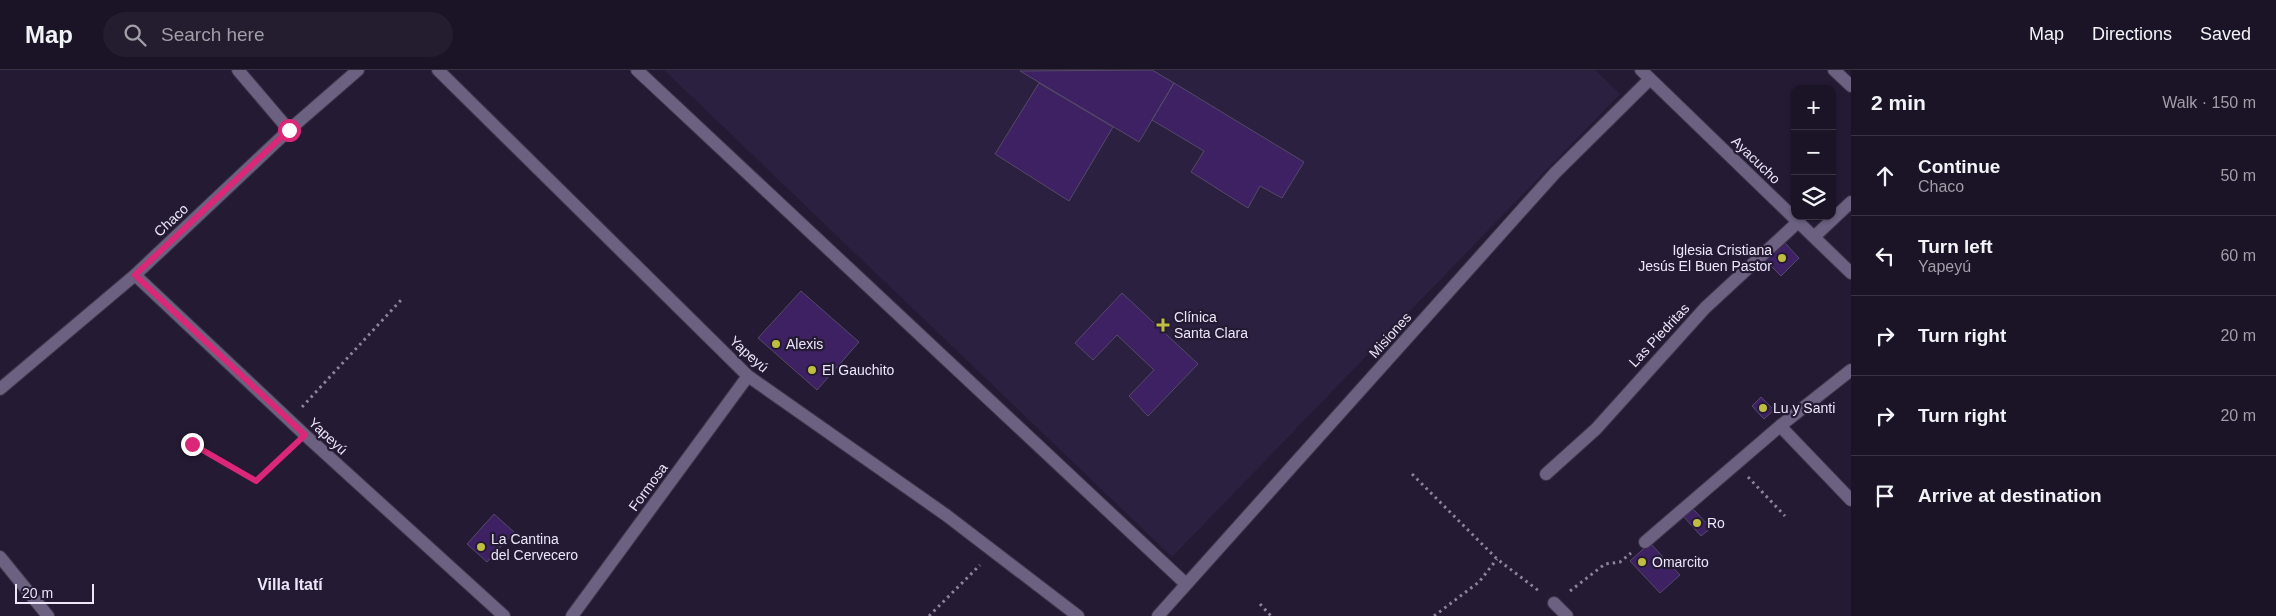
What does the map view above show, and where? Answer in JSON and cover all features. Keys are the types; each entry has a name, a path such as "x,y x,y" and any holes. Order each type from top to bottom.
{"street":[{"path":"238,70 289,130"},
{"name":"Chaco","path":"0,389 135,275 289,130 358,70"},
{"name":"Yapeyú","path":"438,70 748,376 995,551 1078,616"},
{"path":"637,70 1186,584"},
{"name":"Ayacucho","path":"1641,70 1851,273"},
{"path":"1834,70 1851,86"},
{"name":"Misiones","path":"1158,616 1555,173 1650,79"},
{"path":"1814,237 1851,202"},
{"name":"Las Piedritas","path":"1546,474 1596,429 1705,308 1798,222"},
{"name":"Yapeyú","path":"135,275 305,435 504,616"},
{"path":"1645,542 1780,426 1851,370"},
{"name":"Formosa","path":"572,616 748,376"},
{"path":"1780,426 1851,500"},
{"path":"0,557 48,616"},
{"path":"1554,602 1567,616"}],"path":[{"path":"290,421 402,299"},
{"path":"192,444 256,481 305,435"},
{"path":"1736,464 1785,516"},
{"path":"1412,474 1497,559 1554,602 1605,564 1620,562 1645,542"},
{"path":"929,616 995,551"},
{"path":"1434,616 1479,582 1497,559"},
{"path":"1260,604 1270,616"}],"shaded area":[{"name":"Clínica Santa Clara","path":"664,70 1595,70 1620,94 1172,557"}],"building":[{"path":"1152,70 1174,83 1139,142 1020,71"},
{"path":"1039,83 1113,127 1069,201 995,154"},
{"path":"1174,83 1304,162 1282,198 1260,186 1248,208 1191,172 1204,151 1152,120"},
{"name":"Iglesia Cristiana Jesús El Buen Pastor","path":"1783,241 1799,258 1781,276 1764,259"},
{"path":"801,291 859,342 817,390 758,338"},
{"path":"1122,293 1198,364 1148,416 1129,396 1154,370 1117,335 1093,360 1075,343"},
{"name":"Lu y Santi","path":"1761,397 1774,410 1764,419 1752,406"},
{"name":"Ro","path":"1693,509 1711,528 1701,536 1684,517"},
{"path":"494,514 514,532 487,562 467,544"},
{"path":"1650,543 1680,575 1660,593 1630,561"}],"place":[{"name":"Iglesia Cristiana Jesús El Buen Pastor","path":"1782,258"},
{"name":"Clínica Santa Clara","path":"1163,325"},
{"name":"Alexis","path":"776,344"},
{"name":"El Gauchito","path":"812,370"},
{"name":"Lu y Santi","path":"1763,408"},
{"name":"Ro","path":"1697,523"},
{"name":"La Cantina del Cervecero","path":"481,547"},
{"name":"Omarcito","path":"1642,562"}],"district":[{"name":"Villa Itatí","path":"290,584"}],"route":[{"path":"192,444 256,481 305,435 135,275 289,130"}]}
